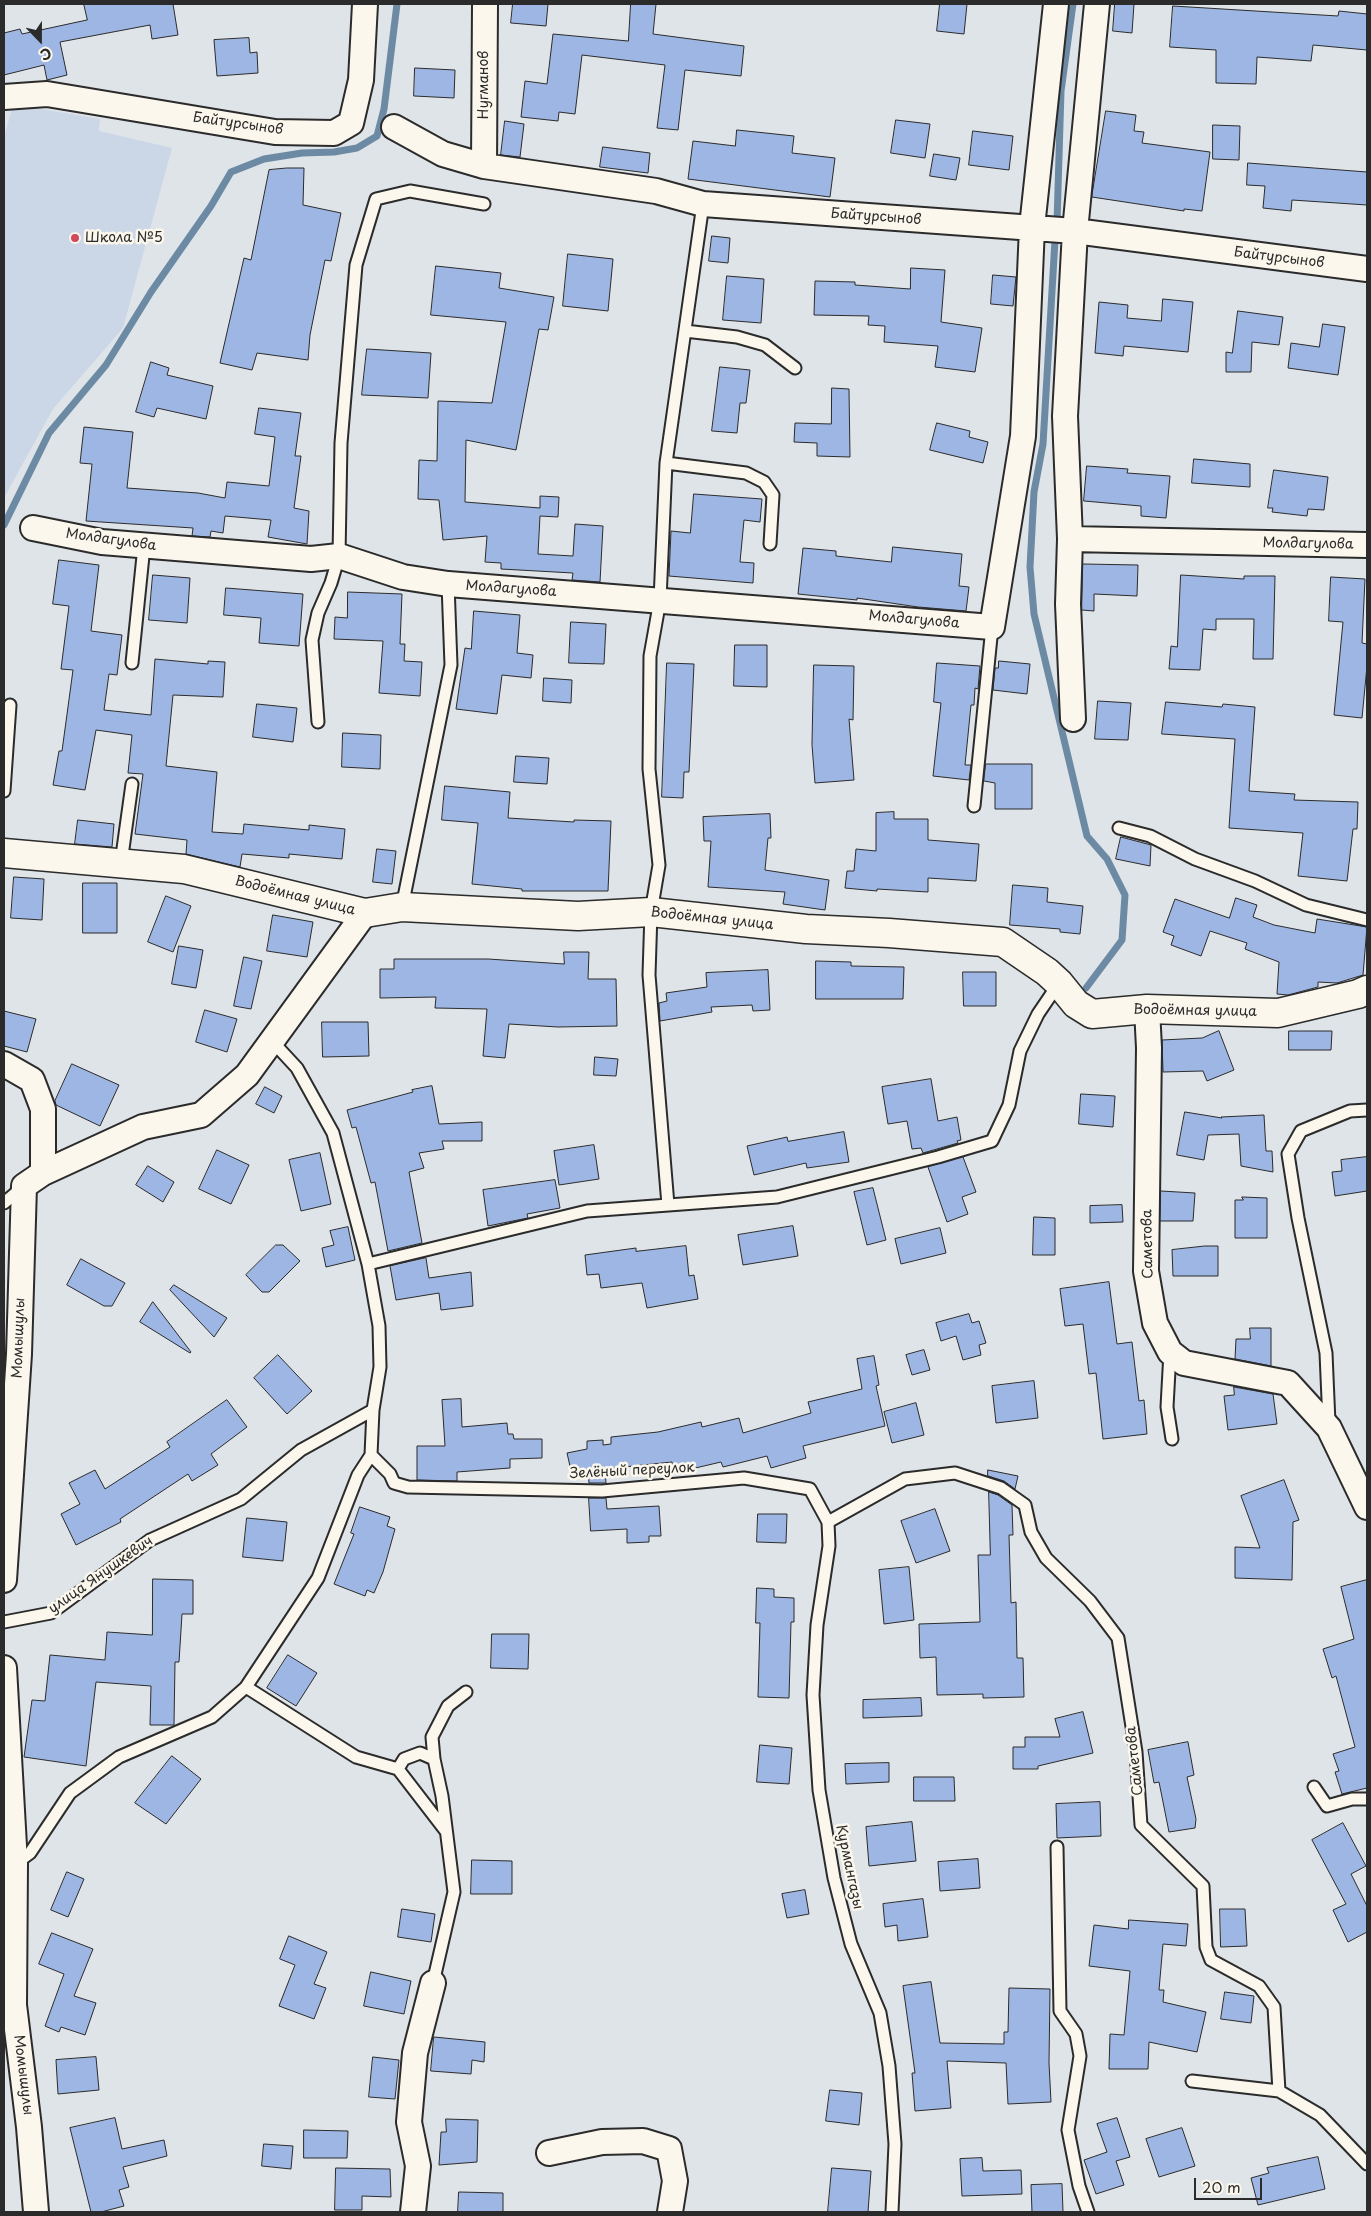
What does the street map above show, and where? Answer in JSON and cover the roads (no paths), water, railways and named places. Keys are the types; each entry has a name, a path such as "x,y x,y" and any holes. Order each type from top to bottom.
{"street":[{"name":"Байтурсынов","path":"4,97 47,94 275,132 334,133 351,123 359,89 365,4"},
{"name":"Нугманов","path":"484,166 485,4"},
{"path":"992,627 1024,436 1032,228 1056,4"},
{"path":"1073,719 1068,604 1070,539 1065,416 1075,231 1097,4"},
{"name":"Байтурсынов","path":"394,127 443,154 484,166 656,191 703,204 1075,231 1367,269"},
{"name":"Молдагулова","path":"34,528 102,542 144,546 311,559 339,556 403,577 448,584 992,627"},
{"name":"Молдагулова","path":"1070,539 1367,545"},
{"name":"Водоёмная улица","path":"4,853 184,869 364,913 402,907 578,916 651,912 806,929 1003,942 1046,972 1059,983 1076,1004 1092,1014 1147,1009 1278,1013 1358,994 1367,990"},
{"path":"33,1179 144,1127 201,1115 247,1075 364,913"},
{"name":"Саметова","path":"1147,1009 1149,1048 1146,1272 1155,1323 1170,1352"},
{"path":"4,1064 32,1080 43,1109 33,1179"},
{"name":"Момышулы","path":"4,1580 33,1179"},
{"path":"1170,1352 1184,1363 1288,1383 1329,1428 1367,1507"},
{"name":"Момышулы","path":"4,1668 8,1819 15,1864 9,2005 30,2127 36,2212"},
{"path":"413,2212 418,2166 409,2122 416,2053 433,1983"},
{"path":"548,2153 602,2142 643,2141 669,2149 675,2181 670,2212"}],"lane":[{"path":"318,722 312,640 318,613 331,583 339,556 342,442 356,265 376,199 410,191 484,204"},
{"path":"668,1205 649,975 651,912 659,865 649,769 650,656 660,600 666,463 703,204"},
{"path":"685,331 737,337 765,345 795,368"},
{"path":"666,463 746,473 764,482 773,495 770,544"},
{"path":"132,663 144,546"},
{"path":"402,907 451,665 448,584"},
{"path":"974,806 992,627"},
{"path":"4,791 10,704"},
{"path":"121,863 132,784"},
{"path":"1119,828 1150,836 1195,859 1255,881 1306,905 1367,920"},
{"path":"368,1264 587,1211 777,1197 938,1157 992,1141 1009,1105 1020,1052 1038,1014 1059,983"},
{"path":"15,1864 30,1853 70,1792 118,1757 212,1717 246,1687 318,1578 358,1475 371,1455 373,1410 380,1367 379,1326 368,1264 333,1133 297,1068 272,1042"},
{"path":"1329,1428 1326,1353 1298,1218 1288,1154 1301,1131 1350,1111 1367,1110"},
{"path":"4,1203 33,1179"},
{"path":"1170,1352 1167,1407 1172,1439"},
{"name":"улица Янушкевич","path":"4,1622 50,1613 150,1540 242,1499 301,1450 373,1410"},
{"name":"Зелёный переулок","path":"371,1455 390,1474 394,1483 408,1488 602,1491 744,1478 810,1489 828,1522"},
{"name":"Саметова","path":"828,1522 905,1479 955,1473 1001,1488 1025,1505 1031,1532 1046,1558 1090,1601 1118,1638 1136,1752 1141,1825 1202,1886 1206,1947 1212,1960 1258,1986 1274,2007 1279,2091"},
{"name":"Курмангазы","path":"828,1522 829,1546 817,1625 813,1695 819,1790 834,1878 851,1944 880,2013 889,2066 895,2144 892,2212"},
{"path":"246,1687 356,1757 398,1769 446,1831"},
{"path":"433,1983 454,1892 442,1796 434,1759 432,1737 448,1706 466,1692"},
{"path":"398,1769 404,1759 420,1753 434,1759"},
{"path":"1314,1787 1327,1806 1352,1799 1367,1799"},
{"path":"1057,1847 1060,2011 1076,2034 1080,2056 1068,2130 1079,2186 1088,2212"},
{"path":"1192,2081 1279,2091 1320,2115 1367,2164"}],"waterway":[{"path":"4,525 49,433 106,365 151,292 211,206 231,172 264,159 357,148 377,136 384,109 397,4"},
{"path":"1057,222 1061,91 1073,4"},
{"path":"1055,240 1043,444 1034,492 1030,567 1034,614 1087,836 1107,859 1125,895 1122,940 1086,988"}],"place":[{"name":"Школа №5","path":"75,238"}]}
